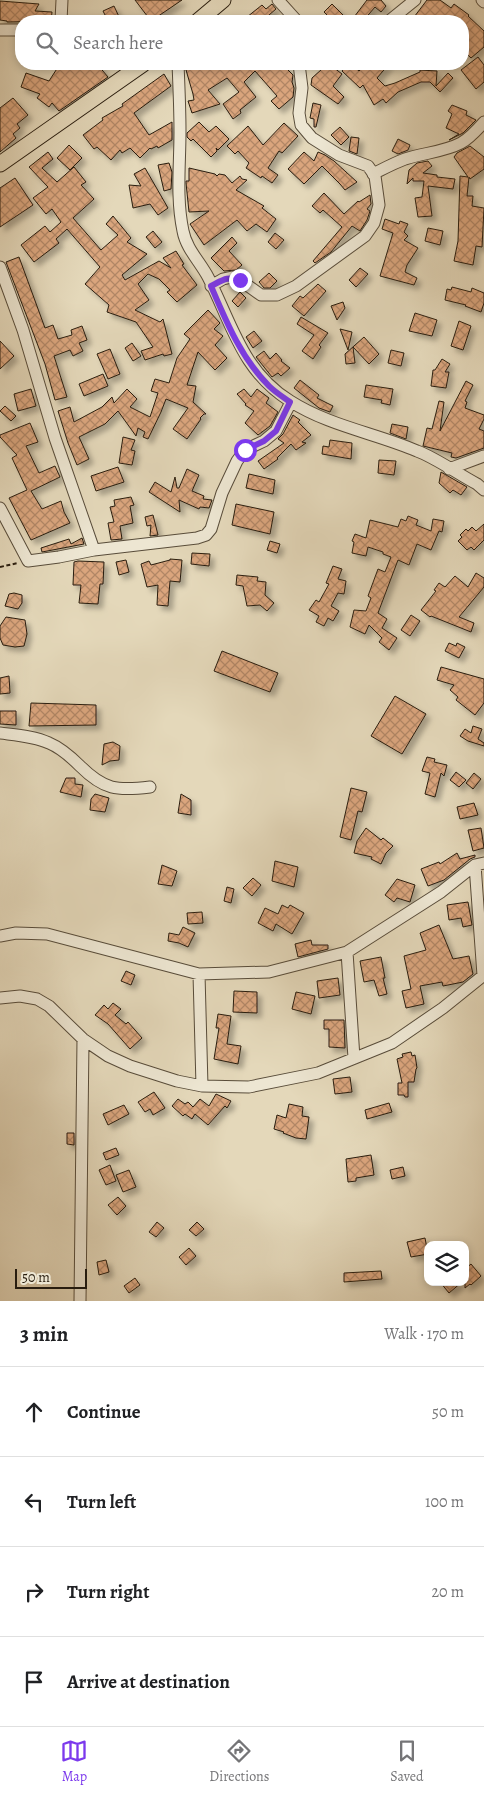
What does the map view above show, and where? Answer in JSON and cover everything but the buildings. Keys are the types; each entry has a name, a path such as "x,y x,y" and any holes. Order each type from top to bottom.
{"main road":[{"path":"205,15 220,3"},
{"path":"0,164 134,70"}],"street":[{"path":"61,15 62,0"},
{"path":"278,0 292,15"},
{"path":"396,15 415,0"},
{"path":"0,30 15,30"},
{"path":"55,125 131,70"},
{"path":"178,70 179,202 183,232 248,361 270,387 290,402 323,419 418,451 477,484 484,490"},
{"path":"211,286 232,277 240,280 260,295 277,295 296,286 365,236 374,223 379,205 375,176 368,166 339,155 312,138 301,125 299,113 302,88 300,70"},
{"path":"373,174 403,160 461,143 472,135 484,122"},
{"path":"0,268 23,330 55,438 94,550"},
{"path":"0,508 28,561 94,550 197,538 206,535 237,461 245,450 264,441 276,431 290,402"},
{"path":"449,469 484,456"},
{"path":"0,732 49,743 69,755 98,782 114,788 127,790 150,787"},
{"path":"0,936 16,933 47,934 200,974 269,972 347,952 441,892 480,864"},
{"path":"0,998 20,996 38,999 49,1006 83,1039 108,1056 130,1066 177,1081 202,1086 249,1087 318,1073 392,1043 443,1008 483,975 480,864"},
{"path":"347,952 354,1058"},
{"path":"200,974 202,1086"},
{"path":"80,1301 83,1039"}],"path":[{"path":"0,567 28,561"}],"route":[{"path":"240,280 232,277 211,286 233,334 248,361 270,387 290,402 276,431 264,441 245,450"}]}
